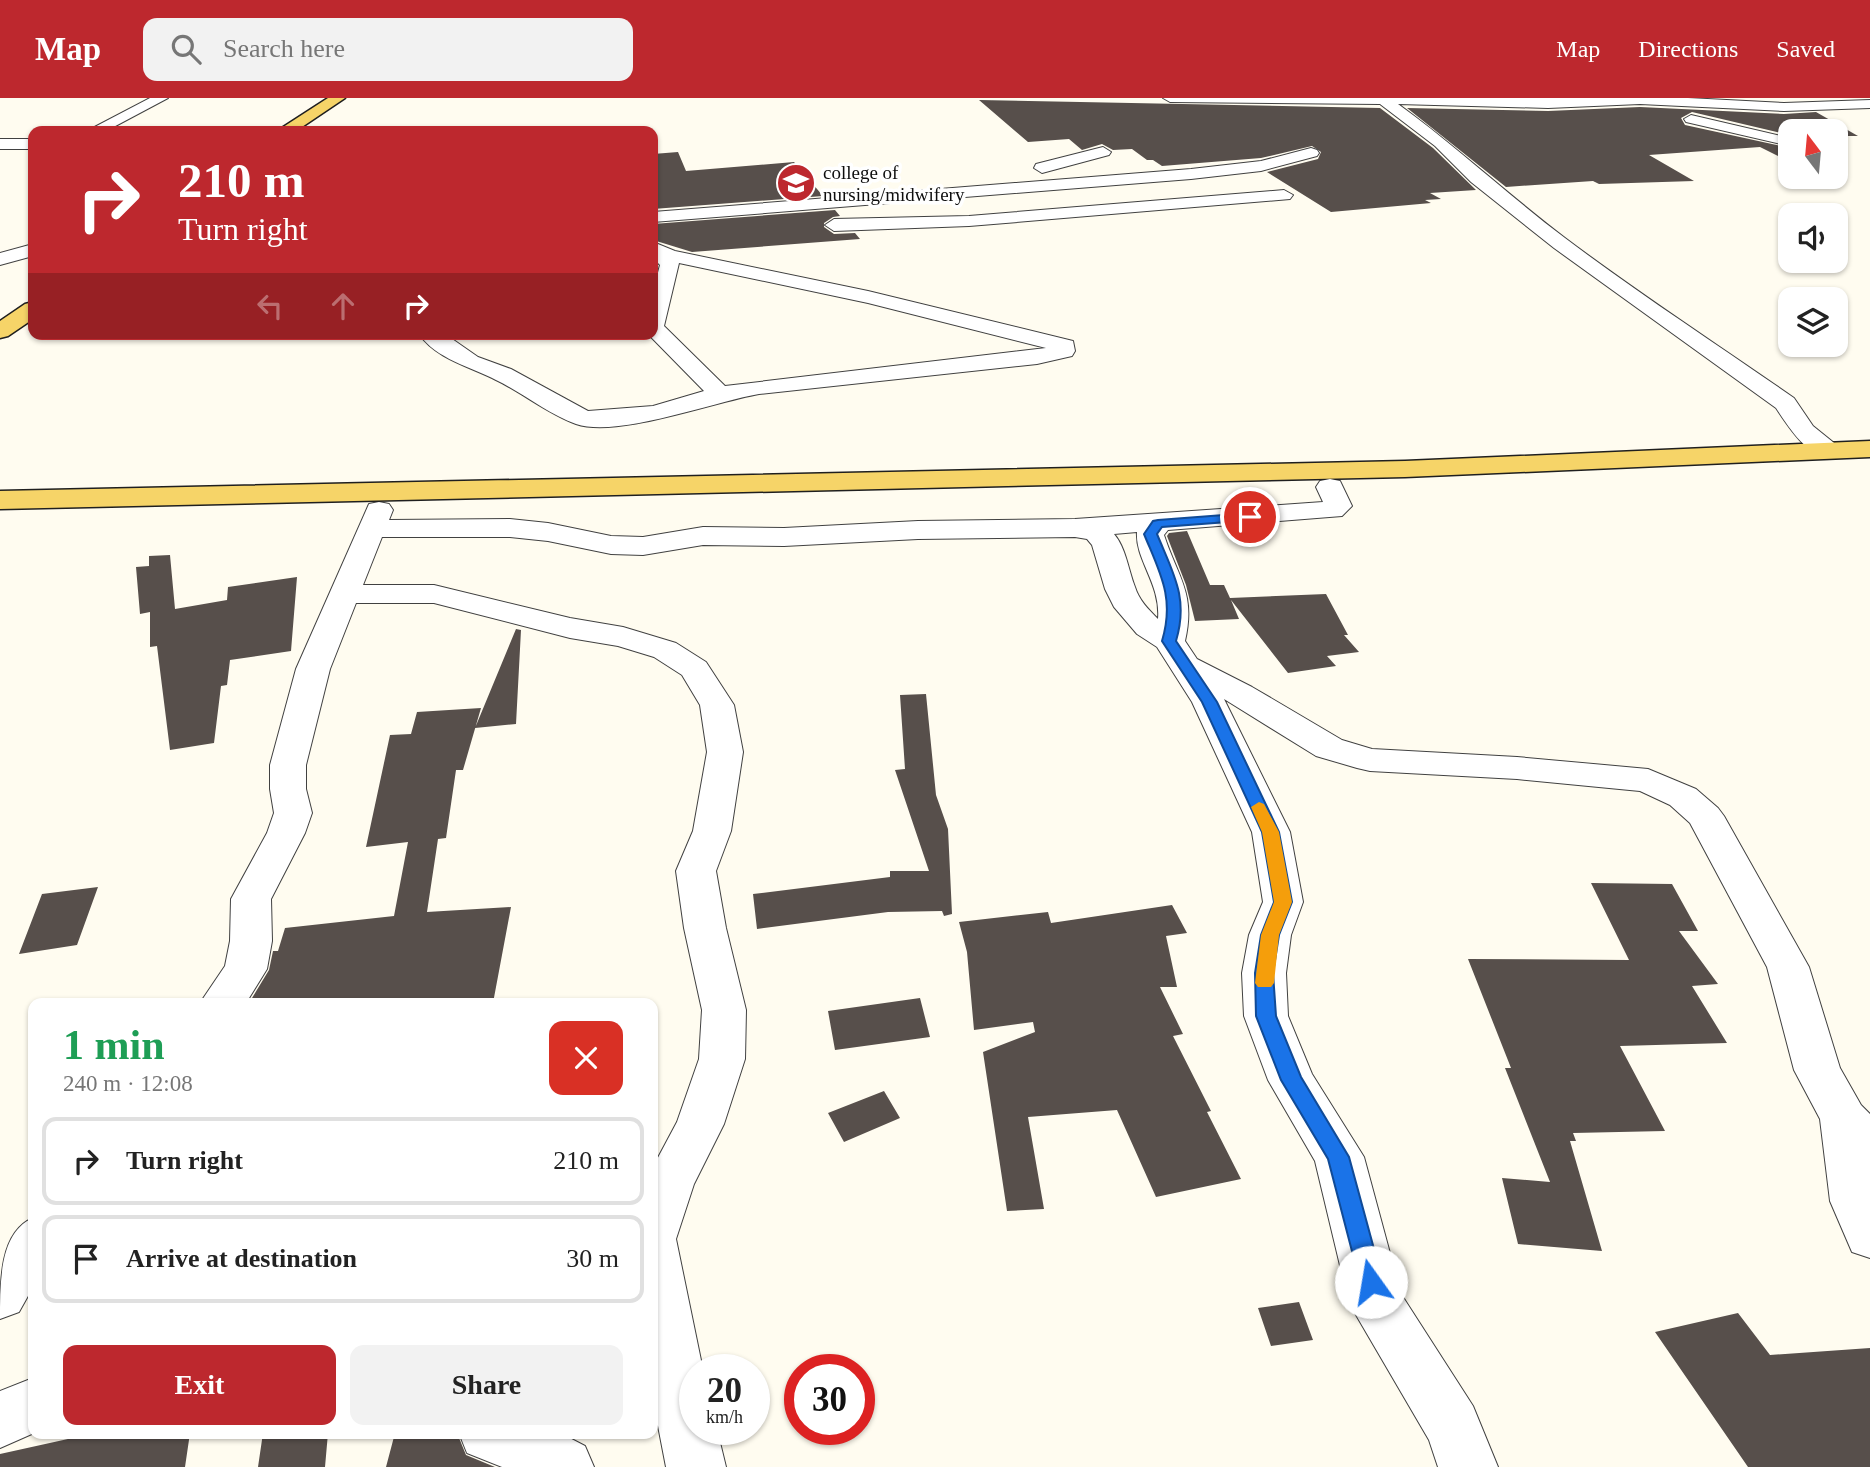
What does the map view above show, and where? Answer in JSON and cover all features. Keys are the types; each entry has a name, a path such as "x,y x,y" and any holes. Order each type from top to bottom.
{"main road":[{"path":"295,126 344,101"},
{"path":"315,126 344,101"},
{"path":"0,311 28,292"},
{"path":"0,331 28,312"},
{"path":"0,500 1405,469 1870,449"},
{"path":"0,518 376,520 1870,468"}],"street":[{"path":"105,126 161,98"},
{"path":"1170,98 1382,99 1548,104 1637,99 1870,110"},
{"path":"1382,99 1562,244 1785,403 1804,431 1831,451"},
{"path":"1637,99 1707,125 1778,140"},
{"path":"1839,107 1870,104"},
{"path":"0,144 28,144"},
{"path":"939,194 1019,176 1103,152"},
{"path":"658,217 1249,168 1311,153"},
{"path":"819,225 969,221 1284,195"},
{"path":"704,214 738,221 796,224"},
{"path":"11,237 28,237"},
{"path":"439,340 470,362 503,374 583,418 605,419 655,413 720,394 898,371 1037,358 1064,351 1065,346 868,297 728,269 658,250"},
{"path":"0,258 28,251"},
{"path":"658,253 670,264 658,304"},
{"path":"658,332 720,394"},
{"path":"226,998 246,969 251,942 251,900 286,833 293,813 288,789 288,765 313,670 376,520 510,528 548,532 611,545 643,546 703,536 783,537 918,530 1075,528 1332,510 1338,506 1330,487"},
{"path":"1158,524 1150,534 1173,588 1177,653 1209,702 1270,832 1283,902 1270,935 1266,960 1266,1016 1292,1080 1339,1157 1376,1303 1453,1426 1468,1467"},
{"path":"1075,528 1097,533 1106,542 1120,589 1129,607 1177,653 1329,748 1370,760 1517,768 1648,780 1683,797 1705,816 1788,967 1817,1070 1857,1132 1855,1201 1870,1236"},
{"path":"345,594 434,594 570,628 623,637 665,650 694,669 717,705 725,752 712,831 696,871 705,928 724,1010 722,1059 700,1124 661,1191"},
{"path":"0,1295 28,1248"},
{"path":"658,1316 696,1467"},
{"path":"0,1420 28,1407"},
{"path":"503,1439 565,1467"}],"building":[{"path":"979,100 1380,108 1433,148 1476,190 1430,193 1441,199 1425,200 1431,203 1331,212 1267,172 1318,159 1321,152 1312,146 1261,158 1162,166 1153,160 1147,160 1132,149 1113,150 1102,144 1082,150 1069,139 1028,142"},
{"path":"1640,107 1784,114 1816,112 1828,119 1778,119 1778,132 1692,112 1681,118 1685,125 1778,145 1778,156 1760,147 1649,155 1694,181 1599,184 1593,181 1506,187 1407,108 1548,111"},
{"path":"678,152 686,171 794,162 823,196 658,209 658,154"},
{"path":"835,210 840,216 824,223 824,227 834,234 855,233 860,239 692,252 658,242 658,224"},
{"path":"1187,531 1210,585 1224,585 1230,598 1326,594 1348,635 1344,635 1359,652 1327,656 1336,666 1288,673 1231,600 1239,619 1195,621 1186,585 1167,536 1169,533"},
{"path":"170,555 175,609 227,600 228,587 297,577 291,651 230,660 227,685 221,686 214,743 170,750 157,646 150,647 150,612 140,614 136,567 149,566 149,556"},
{"path":"516,629 521,630 516,724 475,728"},
{"path":"926,694 936,795 948,829 952,914 944,916 942,911 888,912 757,929 753,894 890,877 890,871 929,871 895,770 905,769 900,695"},
{"path":"481,708 463,770 456,770 446,838 438,839 427,912 511,907 494,998 252,998 269,970 273,951 278,951 285,928 394,916 408,842 366,847 390,735 411,734 417,712"},
{"path":"1591,883 1672,884 1698,931 1679,931 1718,984 1692,986 1727,1043 1620,1046 1665,1131 1573,1133 1576,1141 1570,1141 1602,1251 1518,1244 1502,1178 1550,1182 1505,1068 1511,1068 1468,959 1629,960"},
{"path":"98,887 77,945 19,954 42,894"},
{"path":"1172,905 1187,933 1166,936 1177,987 1160,987 1183,1034 1173,1036 1211,1111 1207,1112 1241,1179 1156,1197 1117,1110 1028,1117 1044,1209 1007,1211 983,1052 1035,1032 1033,1022 974,1030 967,952 959,922 1048,912 1051,923"},
{"path":"920,998 930,1037 835,1050 828,1011"},
{"path":"884,1091 900,1118 844,1142 828,1113"},
{"path":"1299,1302 1313,1340 1271,1346 1258,1308"},
{"path":"1738,1313 1770,1355 1870,1348 1870,1467 1748,1467 1655,1332"},
{"path":"68,1439 189,1439 185,1467 0,1467 0,1454"},
{"path":"262,1439 327,1439 325,1467 258,1467"},
{"path":"393,1439 459,1439 466,1455 495,1467 386,1467"}],"slow traffic":[{"path":"1259,807 1270,832 1283,902 1270,935 1264,983"}],"place":[{"name":"college of nursing/midwifery","path":"796,183"}],"route":[{"path":"1250,517 1158,524 1150,534 1173,588 1175,620 1169,641 1209,702 1270,832 1283,902 1270,935 1264,973 1266,1016 1292,1080 1339,1157 1371,1282"}]}
